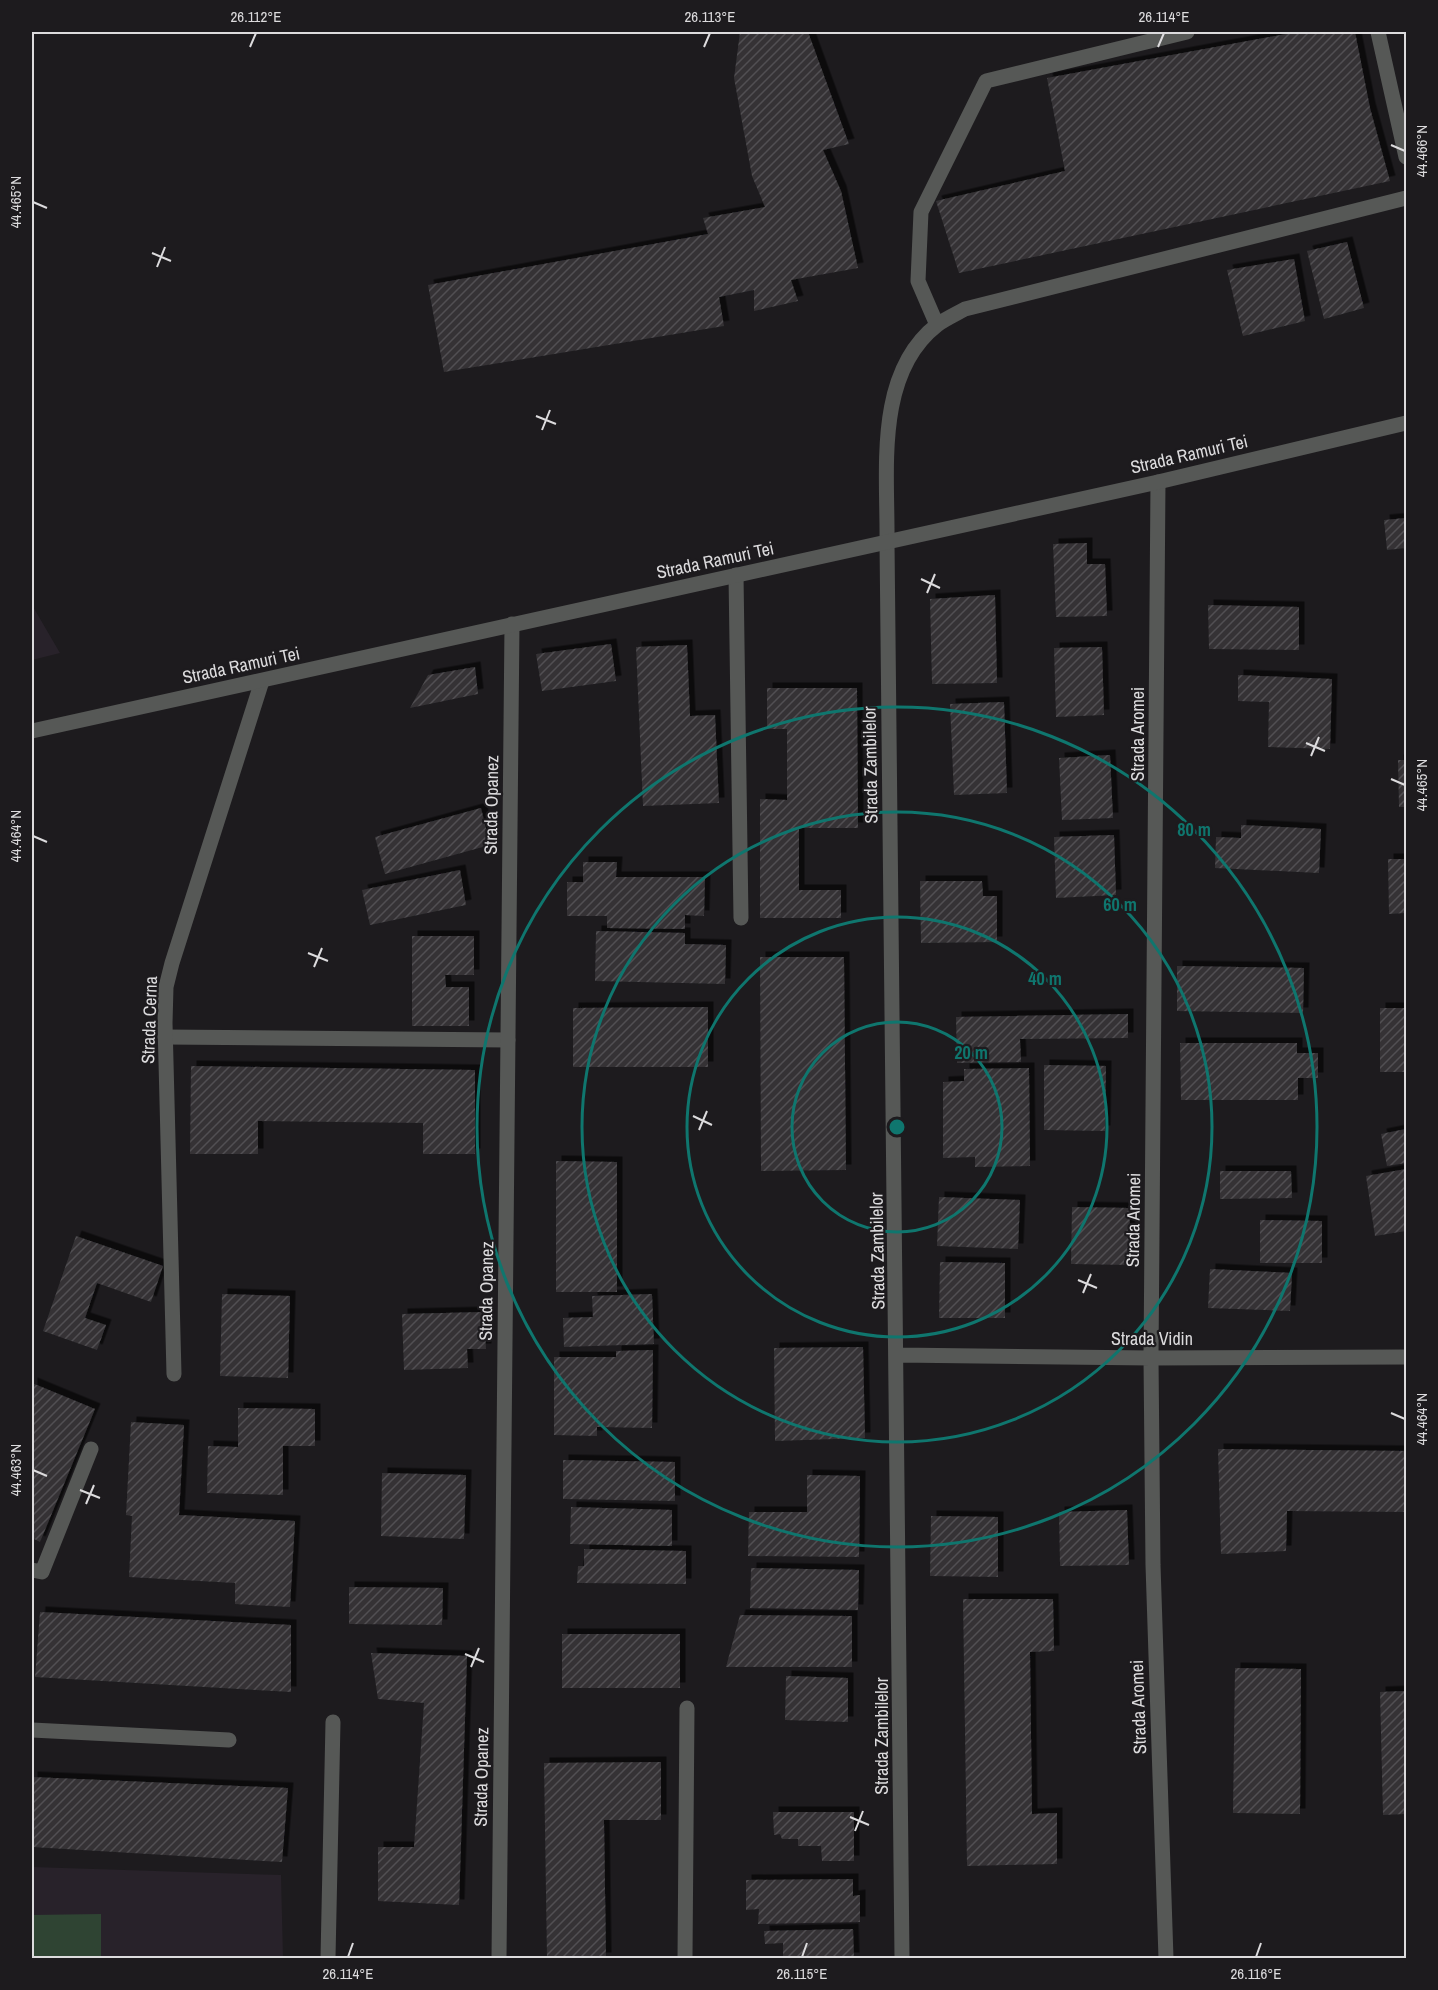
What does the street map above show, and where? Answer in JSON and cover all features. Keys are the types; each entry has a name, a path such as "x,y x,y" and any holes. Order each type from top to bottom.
{"street":[{"path":"937,325 918,281 921,212 986,81 1187,32"},
{"path":"1378,32 1407,157"},
{"name":"Strada Zambilelor","path":"902,1959 898,1355 887,542 888,446 892,402 903,370 920,344 937,325 965,309 1407,198"},
{"name":"Strada Ramuri Tei","path":"32,731 1158,482 1407,423"},
{"name":"Strada Aromei","path":"1158,482 1151,1358 1153,1565 1166,1959"},
{"path":"736,575 741,918"},
{"name":"Strada Opanez","path":"499,1959 512,624"},
{"name":"Strada Cerna","path":"174,1374 165,1037 166,987 262,681"},
{"path":"165,1037 508,1040"},
{"name":"Strada Vidin","path":"898,1355 1151,1358 1407,1357"},
{"path":"32,1570 42,1572 91,1449"},
{"path":"685,1959 687,1708"},
{"path":"328,1959 333,1722"},
{"path":"32,1730 229,1740"}],"shaded area":[{"path":"32,605 60,653 32,660"},
{"path":"32,1867 281,1875 283,1958 32,1958"}],"green space":[{"path":"101,1914 101,1958 32,1958 32,1915"}],"building":[{"path":"740,32 808,32 849,144 823,150 841,191 858,268 791,280 798,301 754,311 754,290 719,297 724,326 444,372 428,285 708,234 703,218 765,207 752,176 734,78"},
{"path":"1297,32 1355,32 1370,108 1390,181 959,273 936,201 1065,171 1047,78"},
{"path":"1347,242 1364,308 1324,319 1307,251"},
{"path":"1294,259 1305,321 1243,336 1227,270"},
{"path":"1406,518 1406,548 1387,550 1384,520"},
{"path":"1087,543 1087,564 1105,564 1107,616 1056,617 1053,544"},
{"path":"995,595 997,683 932,684 930,599"},
{"path":"1208,605 1299,607 1299,650 1209,649"},
{"path":"611,644 616,681 542,691 536,654"},
{"path":"687,645 690,716 715,715 719,803 643,806 636,647"},
{"path":"1102,647 1104,715 1056,717 1054,648"},
{"path":"475,667 478,694 410,708 428,675"},
{"path":"1238,675 1332,679 1330,749 1268,747 1269,702 1238,701"},
{"path":"767,688 857,688 858,828 799,828 799,890 841,890 841,918 760,918 760,799 787,800 787,729 767,729"},
{"path":"1004,702 1007,793 954,795 950,704"},
{"path":"1110,755 1113,818 1062,820 1059,758"},
{"path":"1398,760 1406,760 1406,807 1399,807"},
{"path":"481,808 490,845 385,874 375,837"},
{"path":"1241,825 1321,829 1319,873 1215,868 1216,837 1241,838"},
{"path":"1114,835 1116,895 1056,898 1054,837"},
{"path":"1388,859 1406,859 1406,913 1389,914"},
{"path":"583,862 617,862 616,877 705,877 704,916 685,915 685,929 607,928 607,916 567,916 567,882 583,882"},
{"path":"460,870 466,905 370,925 362,890"},
{"path":"920,881 982,881 983,896 997,896 997,942 921,943"},
{"path":"596,931 685,933 685,944 726,945 725,984 595,981"},
{"path":"412,936 474,936 474,975 445,975 446,987 469,987 469,1026 412,1026"},
{"path":"760,957 844,957 846,1170 761,1171"},
{"path":"1177,966 1304,968 1303,1013 1177,1011"},
{"path":"708,1007 708,1067 573,1067 573,1008"},
{"path":"1380,1008 1406,1008 1406,1072 1380,1072"},
{"path":"1128,1014 1128,1038 1020,1039 1021,1062 957,1063 956,1017"},
{"path":"1180,1043 1297,1043 1297,1053 1318,1053 1318,1078 1298,1078 1298,1100 1181,1100"},
{"path":"1044,1065 1106,1066 1105,1131 1044,1130"},
{"path":"191,1066 475,1070 475,1154 423,1154 423,1123 258,1121 258,1154 190,1154"},
{"path":"1029,1068 1030,1166 975,1167 975,1157 943,1158 943,1082 964,1081 964,1069"},
{"path":"1406,1129 1406,1163 1387,1166 1381,1134"},
{"path":"556,1161 617,1162 617,1292 556,1292"},
{"path":"1406,1169 1406,1231 1375,1236 1366,1176"},
{"path":"1220,1171 1291,1171 1292,1198 1220,1199"},
{"path":"939,1197 1020,1200 1018,1249 937,1246"},
{"path":"1072,1207 1130,1208 1129,1265 1071,1264"},
{"path":"1260,1220 1322,1221 1322,1263 1260,1263"},
{"path":"76,1236 163,1266 151,1302 97,1283 85,1318 106,1325 97,1350 43,1331"},
{"path":"940,1262 1005,1263 1005,1318 939,1318"},
{"path":"1210,1269 1292,1273 1290,1311 1208,1308"},
{"path":"222,1294 290,1296 288,1378 220,1376"},
{"path":"652,1294 654,1344 564,1347 563,1318 593,1317 592,1296"},
{"path":"484,1312 486,1349 467,1349 468,1368 404,1370 402,1314"},
{"path":"863,1347 865,1438 775,1441 774,1348"},
{"path":"653,1350 652,1428 597,1427 597,1436 554,1435 554,1357 616,1357 616,1351"},
{"path":"32,1383 95,1409 40,1542 32,1538"},
{"path":"238,1408 315,1409 315,1446 283,1446 283,1495 207,1493 208,1446 238,1447"},
{"path":"131,1422 184,1425 179,1515 295,1521 290,1607 235,1604 235,1583 129,1577 132,1516 126,1515"},
{"path":"1218,1449 1406,1451 1406,1512 1287,1511 1286,1551 1221,1554"},
{"path":"563,1460 675,1462 675,1501 563,1499"},
{"path":"382,1473 466,1475 464,1539 381,1536"},
{"path":"807,1475 860,1476 859,1557 748,1556 749,1512 807,1512"},
{"path":"571,1507 672,1510 672,1546 570,1544"},
{"path":"1127,1510 1129,1565 1060,1566 1059,1512"},
{"path":"931,1516 998,1517 998,1577 930,1576"},
{"path":"584,1549 686,1551 686,1584 577,1583 578,1566 584,1566"},
{"path":"751,1568 859,1570 858,1610 750,1608"},
{"path":"349,1587 443,1588 442,1625 349,1624"},
{"path":"963,1599 1053,1599 1054,1651 1030,1652 1032,1814 1057,1813 1057,1864 967,1866"},
{"path":"40,1612 291,1625 291,1692 35,1677"},
{"path":"740,1615 852,1616 852,1667 726,1667"},
{"path":"562,1634 680,1634 680,1688 562,1688"},
{"path":"371,1653 467,1656 459,1905 378,1901 378,1847 414,1847 424,1703 378,1699"},
{"path":"1235,1668 1301,1669 1300,1814 1233,1813"},
{"path":"786,1676 848,1678 848,1722 785,1720"},
{"path":"1406,1691 1406,1814 1383,1815 1380,1692"},
{"path":"661,1762 661,1820 604,1820 606,1958 547,1958 544,1763"},
{"path":"32,1777 288,1788 282,1862 32,1847"},
{"path":"773,1812 854,1812 854,1861 822,1861 821,1846 798,1846 798,1839 782,1839 780,1834 774,1835"},
{"path":"853,1879 853,1896 860,1895 860,1922 758,1924 759,1909 746,1910 746,1880"},
{"path":"853,1929 854,1958 783,1958 783,1943 765,1944 764,1931"}]}
